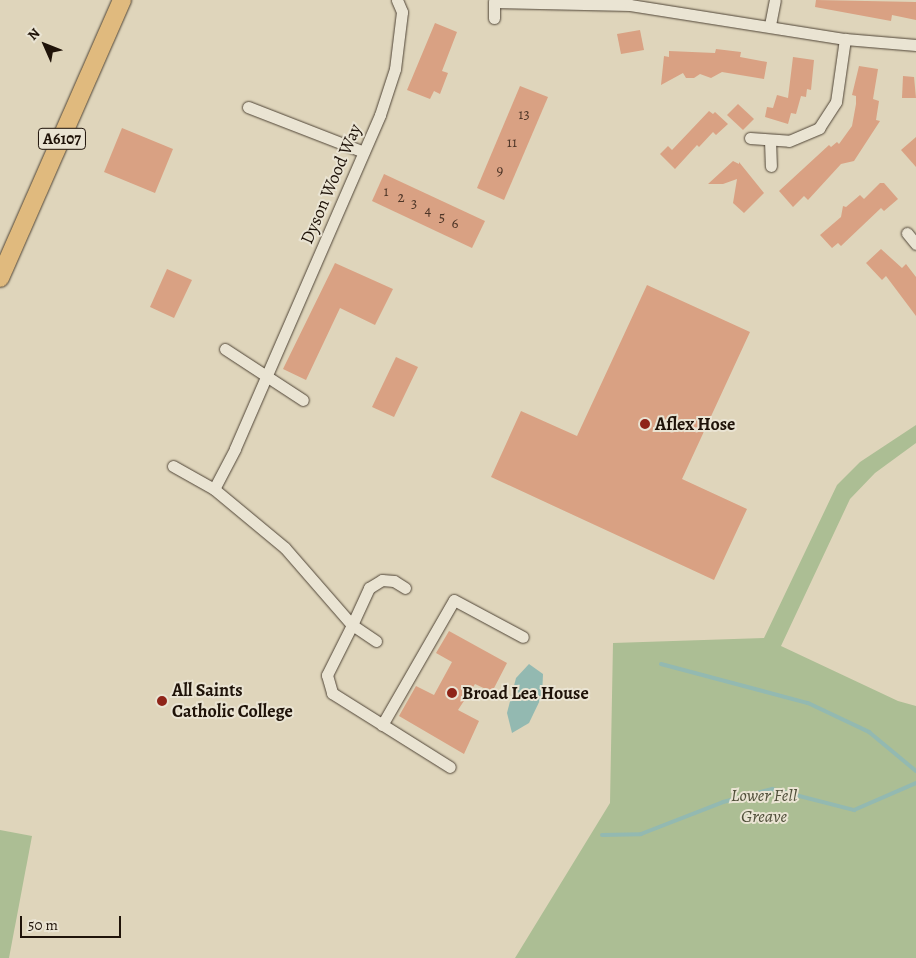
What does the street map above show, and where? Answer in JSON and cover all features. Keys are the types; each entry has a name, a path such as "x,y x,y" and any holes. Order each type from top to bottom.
{"main road":[{"name":"A6107","path":"0,278 122,0"}],"street":[{"name":"Dyson Wood Way","path":"214,489 267,376 364,152 395,69 402,12 398,0"},
{"path":"770,25 775,0"},
{"path":"494,18 494,2 658,4 845,39 916,45"},
{"path":"750,138 789,141 807,136 819,128 830,116 842,76 845,39"},
{"path":"248,106 364,152"},
{"path":"770,140 772,166"},
{"path":"907,232 916,244"},
{"path":"225,349 303,400"},
{"path":"172,466 214,489 285,548 352,624 376,641"},
{"path":"406,588 394,581 382,580 369,588 327,675 332,693 450,766"},
{"path":"382,725 454,600 523,637"}],"green space":[{"name":"Lower Fell Greave","path":"916,425 916,443 875,473 850,499 781,646 898,701 916,706 916,958 515,958 610,803 613,643 764,638 837,485 860,462"},
{"path":"0,830 32,836 9,958 0,958"}],"water":[{"path":"529,664 543,674 542,696 529,723 512,733 507,713 516,678"}],"building":[{"path":"816,0 916,2 916,20 892,15 891,21 815,7"},
{"path":"435,23 457,32 442,71 448,73 440,94 434,91 430,99 407,90"},
{"path":"640,30 644,50 621,54 617,34"},
{"path":"716,49 741,52 740,57 767,62 764,79 722,72 711,78 700,74 694,78 686,78 683,73 661,85 664,56 669,57 669,51 715,53"},
{"path":"793,57 814,60 811,90 807,89 806,97 801,96 796,114 791,113 788,124 765,117 767,107 773,108 777,95 788,98"},
{"path":"859,66 878,69 873,99 879,101 876,120 880,121 854,161 841,164 808,200 804,196 793,207 779,191 829,145 831,147 837,142 839,144 852,126 856,96 852,95"},
{"path":"903,76 914,77 916,98 902,98"},
{"path":"520,86 548,97 504,200 477,188"},
{"path":"738,104 754,119 743,130 727,115"},
{"path":"709,111 713,114 715,112 728,124 716,135 713,132 699,147 697,145 675,169 660,154 668,146 672,150"},
{"path":"122,128 173,149 155,193 104,172"},
{"path":"916,137 916,167 901,150"},
{"path":"733,161 739,164 739,162 764,193 744,213 733,203 737,179 723,184 708,184"},
{"path":"384,174 485,221 472,248 372,201"},
{"path":"880,183 884,183 898,199 884,211 881,208 841,246 838,243 832,248 820,235 841,217 843,206 846,207 860,195 864,199"},
{"path":"881,249 902,268 906,264 916,277 916,316 886,276 882,280 866,263"},
{"path":"335,263 393,289 375,325 340,308 306,380 283,369"},
{"path":"167,269 192,280 174,318 150,307"},
{"name":"Aflex Hose","path":"647,285 750,332 682,479 747,509 714,580 491,477 521,411 577,436"},
{"path":"396,357 418,367 394,417 372,407"},
{"name":"Broad Lea House","path":"449,631 507,663 492,692 475,684 458,710 479,721 464,754 399,716 416,686 434,695 452,662 436,653"}],"waterway":[{"path":"661,664 808,703 869,732 916,771"},
{"path":"602,835 641,834 723,802 772,789 854,810 916,783"}],"place":[{"name":"Aflex Hose","path":"645,424"},
{"name":"Broad Lea House","path":"452,693"},
{"name":"All Saints Catholic College","path":"162,701"}]}
